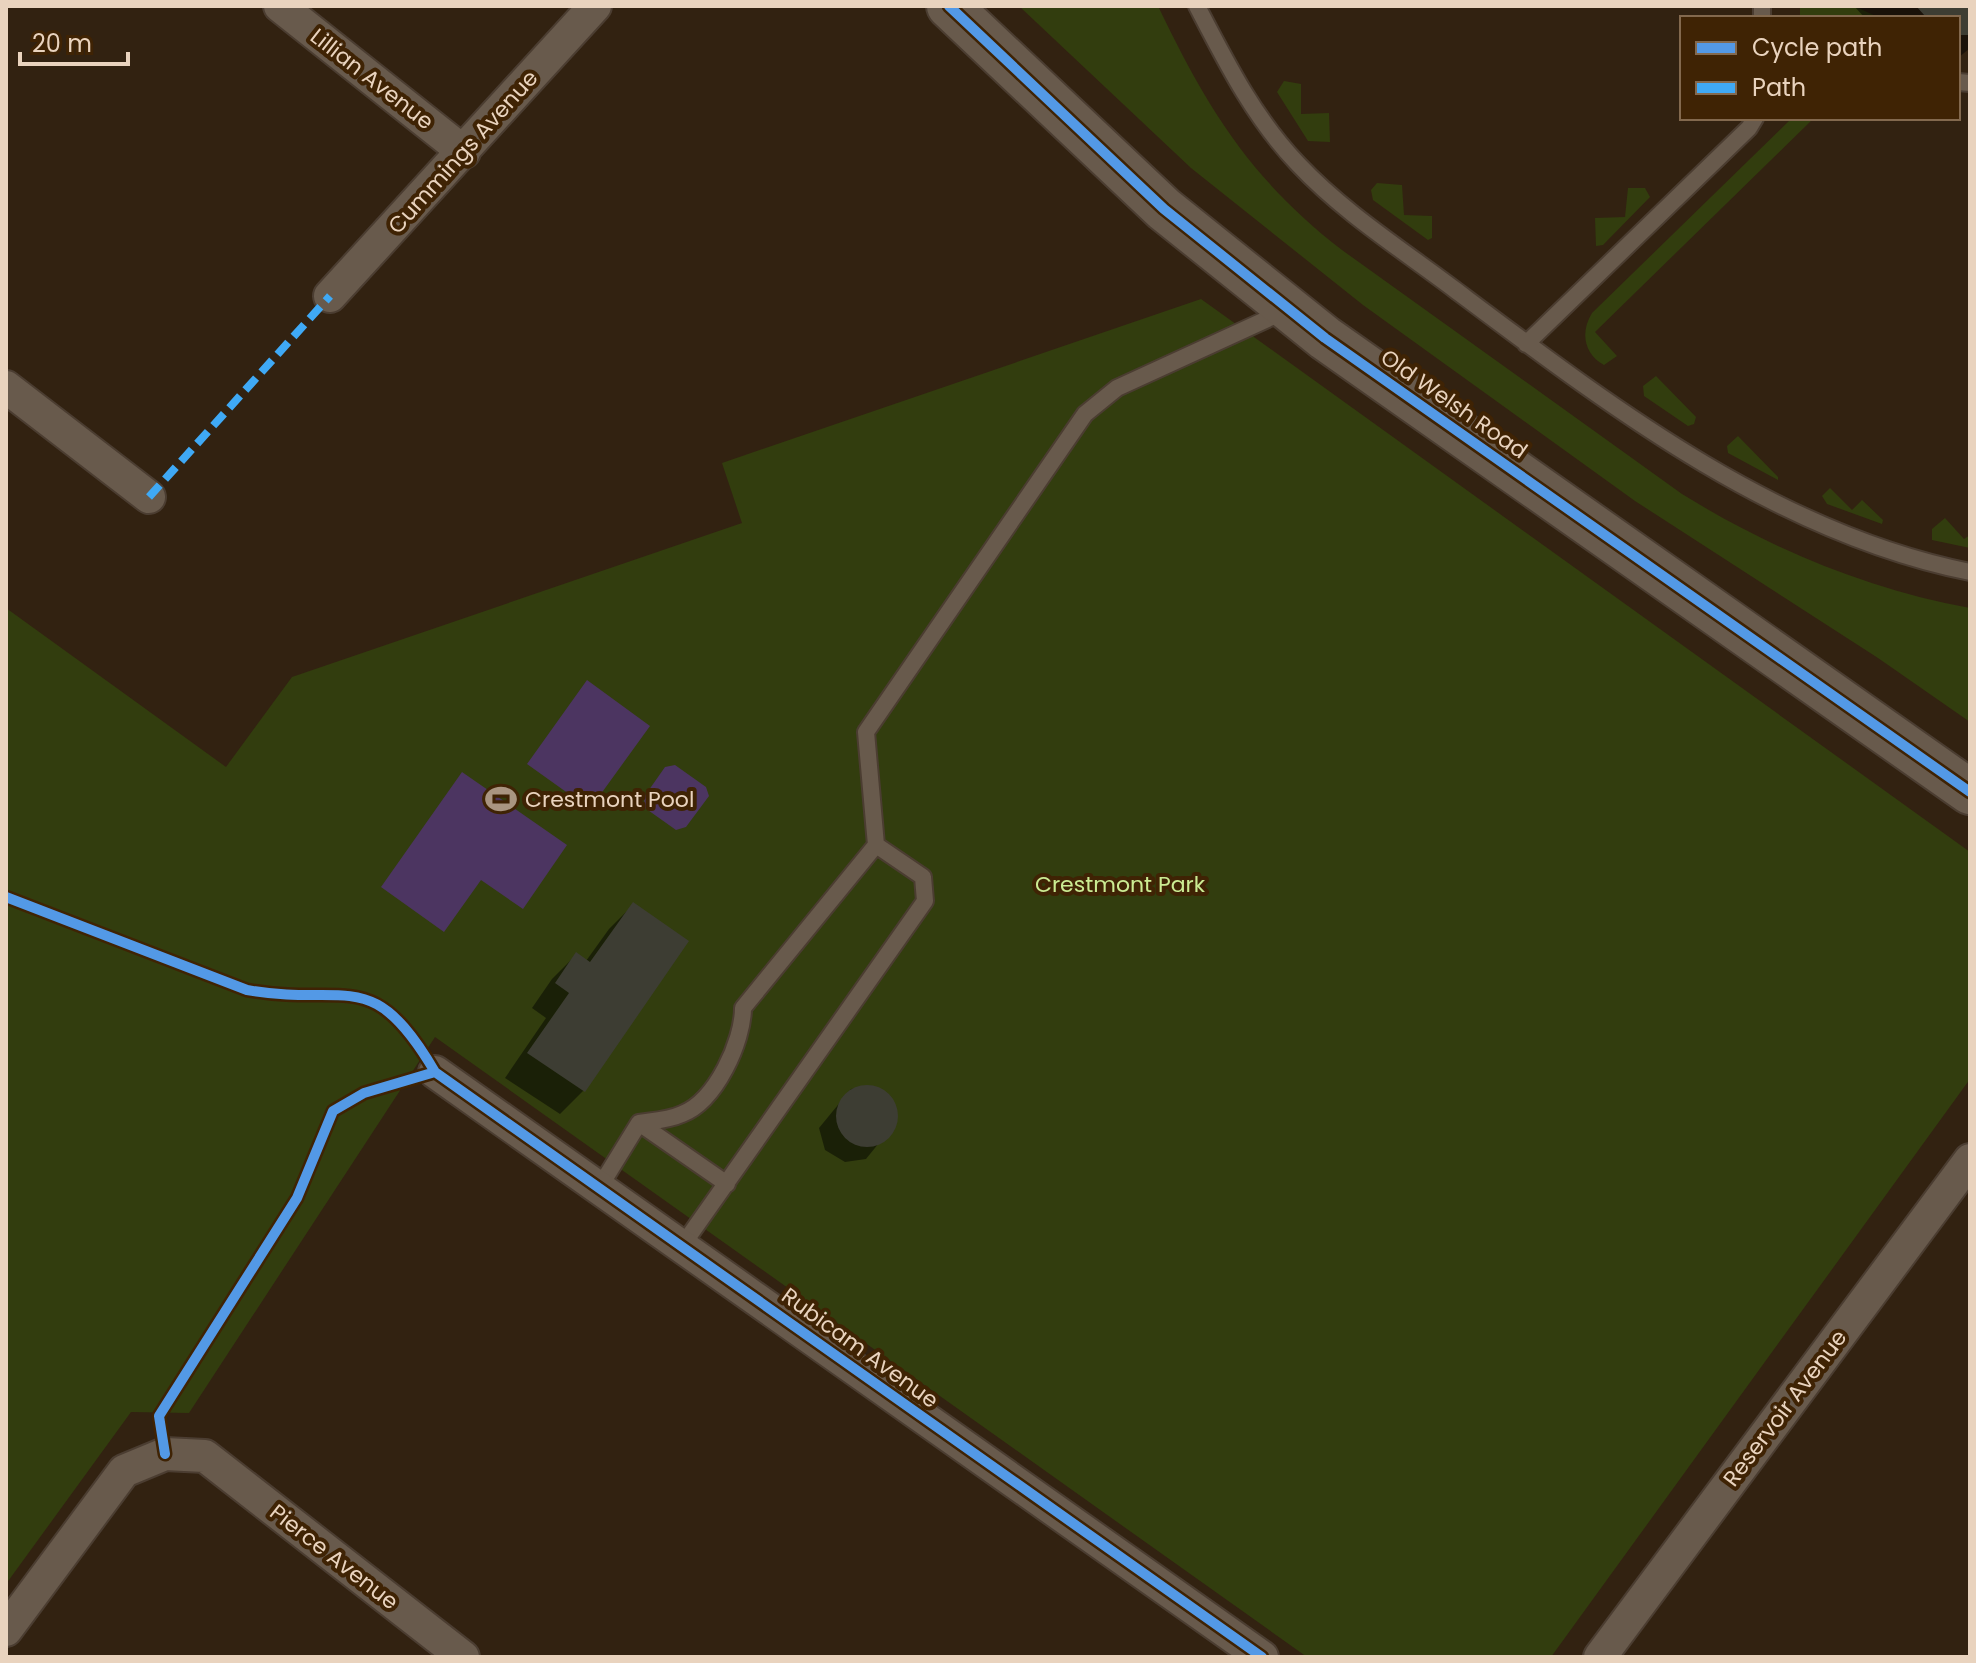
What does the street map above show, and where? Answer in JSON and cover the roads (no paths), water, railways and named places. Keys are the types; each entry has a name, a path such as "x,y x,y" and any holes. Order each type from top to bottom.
{"street":[{"name":"Lillian Avenue","path":"280,6 464,152"},
{"name":"Cummings Avenue","path":"330,296 595,6"},
{"name":"Old Welsh Road","path":"949,6 1164,209 1325,338 1970,792"},
{"path":"6,387 149,497"},
{"name":"Rubicam Avenue","path":"435,1072 1262,1657"},
{"name":"Reservoir Avenue","path":"1600,1657 1970,1160"},
{"name":"Pierce Avenue","path":"6,1630 124,1471 165,1454 205,1456 463,1657"}],"lane":[{"path":"1197,6 1260,118 1298,164 1343,206 1526,344 1690,454 1780,507 1883,551 1970,572"},
{"path":"1526,344 1754,120"},
{"path":"599,1188 639,1123 683,1114 698,1104 730,1061 743,1029 743,1008 876,845 866,732 1085,414 1117,388 1289,309"},
{"path":"682,1246 925,901 923,877 876,845"},
{"path":"639,1123 727,1184"}],"place":[{"name":"Crestmont Pool","path":"501,799"}],"park label":[{"name":"Crestmont Park","path":"1120,884"}]}
